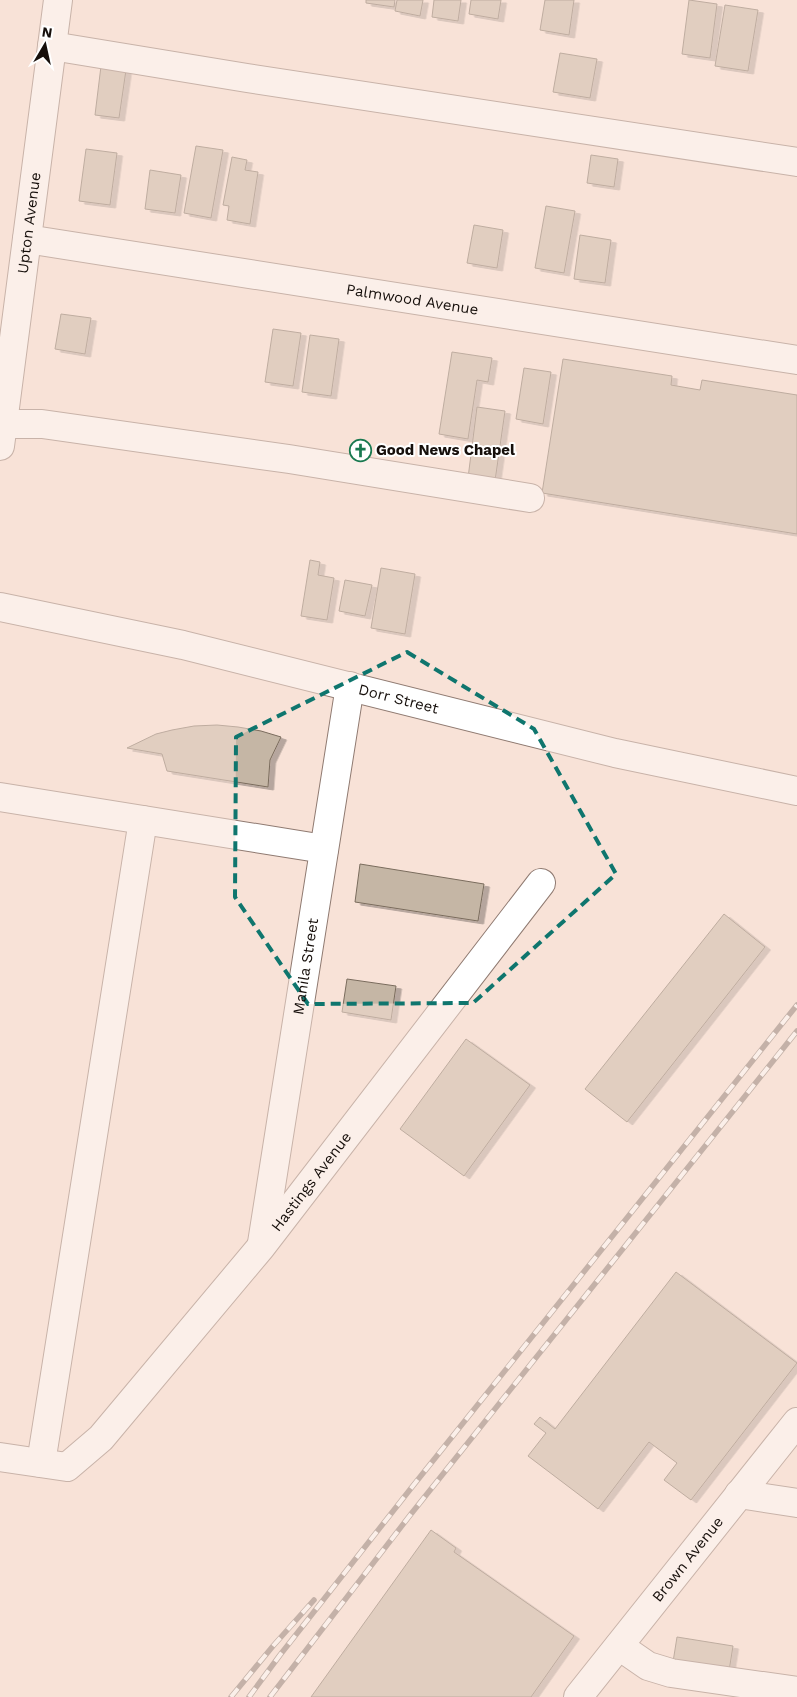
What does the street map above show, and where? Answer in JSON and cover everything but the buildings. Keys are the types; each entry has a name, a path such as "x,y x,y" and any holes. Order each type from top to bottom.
{"street":[{"name":"Upton Avenue","path":"1,435 58,0"},
{"path":"52,46 266,81 797,162"},
{"name":"Palmwood Avenue","path":"27,239 797,360"},
{"path":"1,435 52,426 288,459 530,498"},
{"name":"Dorr Street","path":"0,607 183,645 615,753 797,791"},
{"name":"Manila Street","path":"261,1247 350,686"},
{"path":"0,797 324,849"},
{"path":"0,1457 54,1465 143,820"},
{"name":"Hastings Avenue","path":"54,1465 101,1438 261,1247 541,883"},
{"name":"Brown Avenue","path":"578,1697 797,1422"},
{"path":"739,1494 797,1503"},
{"path":"619,1646 648,1666 671,1673 797,1691"}],"highlighted area":[{"path":"407,652 534,729 616,874 473,1003 308,1004 235,897 236,737"}],"railway":[{"path":"249,1697 412,1487 797,1005"},
{"path":"270,1697 411,1514 797,1031"},
{"path":"231,1697 314,1600"}],"place":[{"name":"Good News Chapel","path":"360,450"}]}
